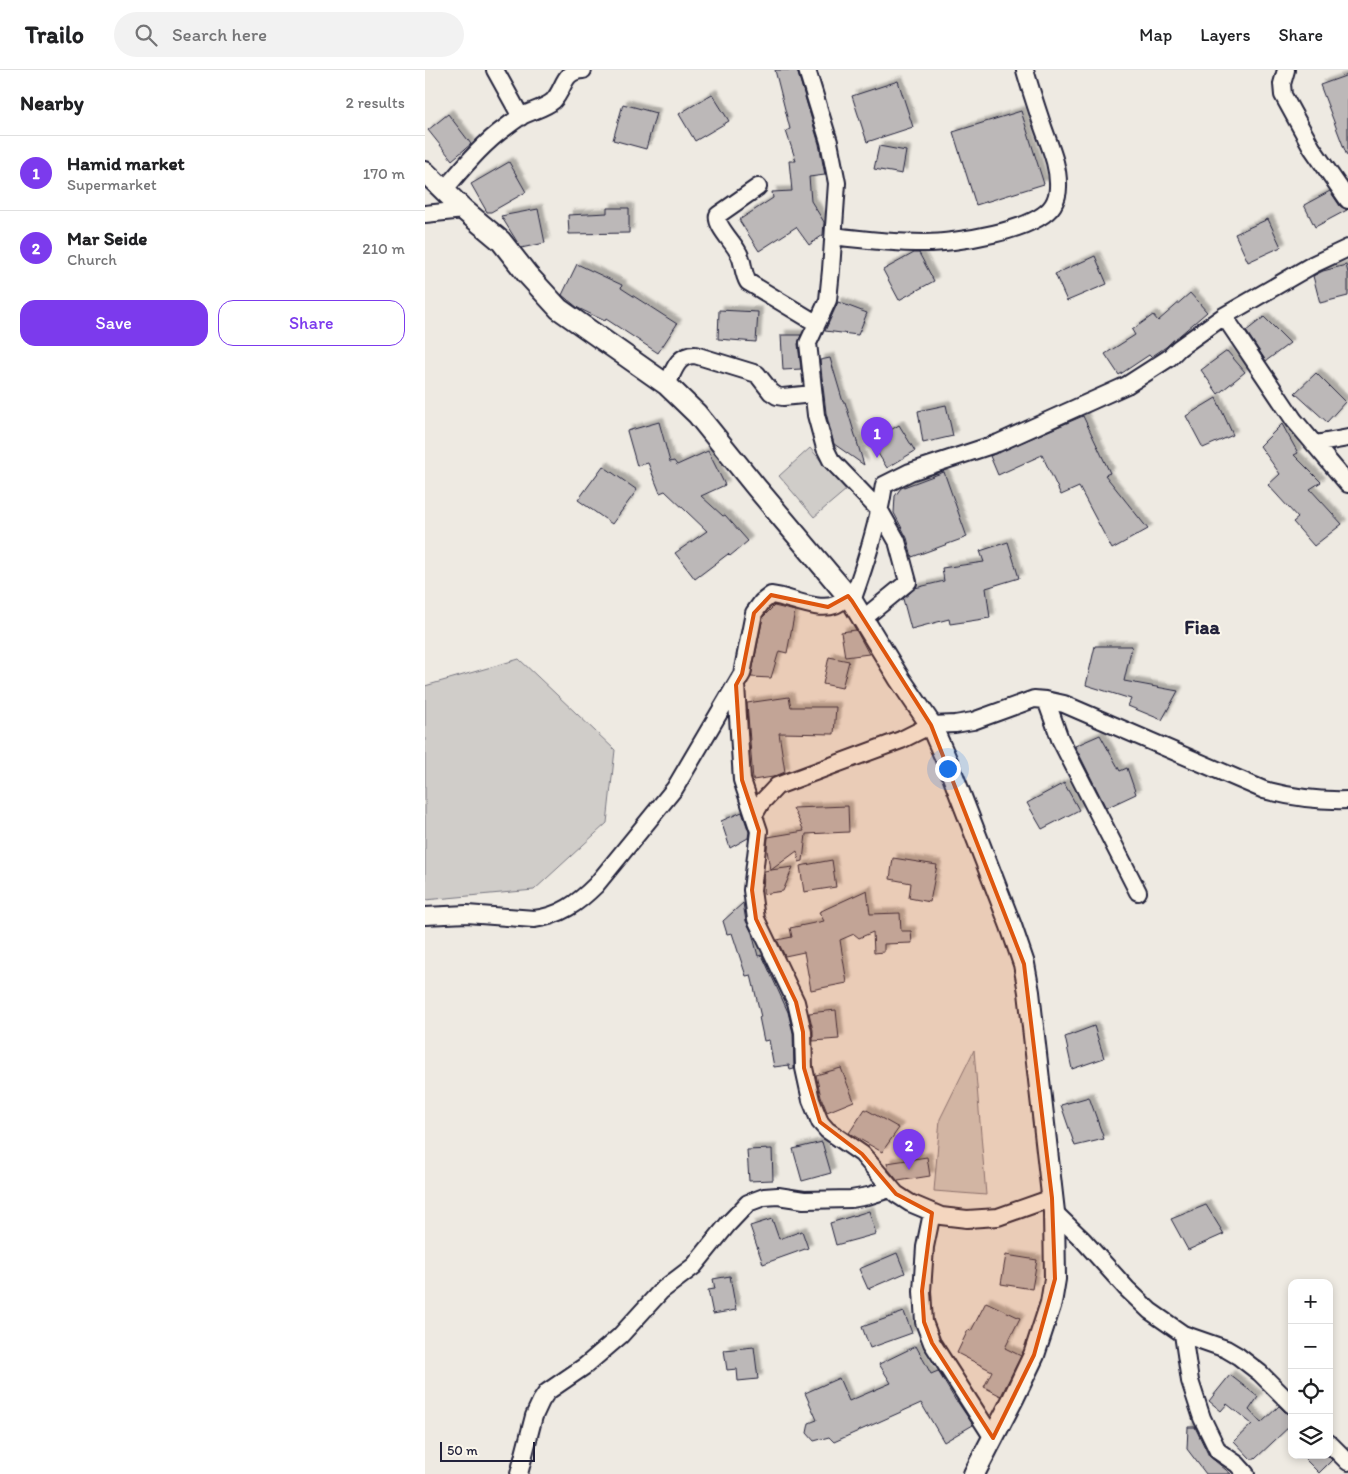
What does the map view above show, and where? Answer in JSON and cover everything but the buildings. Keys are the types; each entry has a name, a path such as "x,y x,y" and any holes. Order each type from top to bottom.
{"main road":[{"path":"425,172 464,210 501,240 527,274 559,309 667,385 697,414 850,598 899,678 931,725 949,766 1024,964 1029,992 1053,1205 1055,1278 1051,1303 1034,1355 974,1474"}],"street":[{"path":"495,70 521,116"},
{"path":"444,190 474,155 504,128 521,116 553,100 573,71 583,70"},
{"path":"807,70 829,142 837,183 827,300 807,343 813,394 820,429 831,460 880,512 897,541 908,582 864,618"},
{"path":"833,236 906,242 950,242 981,237 1015,228 1047,212 1053,206 1056,198 1058,187 1057,167 1025,70"},
{"path":"1286,70 1282,84 1283,95 1312,148 1348,200"},
{"path":"758,187 718,215 717,222 739,253 743,271 748,282 817,324"},
{"path":"425,214 464,210"},
{"path":"425,916 467,914 543,918 566,909 582,899 596,886 675,788 743,674 754,613 766,598 771,595 783,596 812,605 827,607 850,598 873,537 880,512 884,485 910,472 999,443 1127,385 1169,358 1179,348 1224,316 1314,264 1347,253"},
{"path":"1224,316 1294,420 1348,484"},
{"path":"667,385 681,358 687,355 695,355 757,374 771,392 777,396 813,394"},
{"path":"1315,444 1348,438"},
{"path":"736,685 742,780 759,837 753,882 756,919 796,1002 803,1032 804,1068 811,1100 820,1122 827,1130 862,1154 890,1189 910,1203 932,1213 967,1219 998,1217 1053,1205 1150,1311 1183,1334 1226,1349 1238,1356 1260,1373 1288,1401"},
{"path":"754,815 761,803 777,786 901,740 931,725 973,721 1034,699 1046,700 1079,710 1264,790 1286,796 1334,801 1348,800"},
{"path":"1046,700 1060,739 1138,892"},
{"path":"519,1474 534,1416 547,1392 585,1366 620,1336 661,1291 694,1266 728,1224 748,1203 764,1197 778,1196 804,1200 851,1198 868,1196 890,1189"},
{"path":"932,1213 925,1247 922,1291 924,1322 933,1343 993,1438"},
{"path":"1183,1334 1190,1381 1202,1418 1218,1451 1237,1464 1246,1474"},
{"path":"1333,1447 1348,1462"}],"highlighted area":[{"path":"771,595 828,607 848,596 852,601 931,725 1024,964 1052,1198 1055,1279 1034,1355 993,1438 932,1343 924,1322 922,1291 932,1213 896,1194 862,1154 820,1122 804,1068 803,1032 796,1002 756,919 752,890 759,831 742,780 736,685 742,674 754,613"}],"shaded area":[{"path":"810,448 846,490 814,517 779,476"},
{"path":"519,659 615,750 607,823 534,890 425,900 425,686"},
{"path":"974,1050 986,1195 934,1191 940,1119"}],"place":[{"name":"Hamid market","path":"877,458"},
{"name":"Mar Seide","path":"909,1170"}],"district":[{"name":"Fiaa","path":"1202,627"}]}
